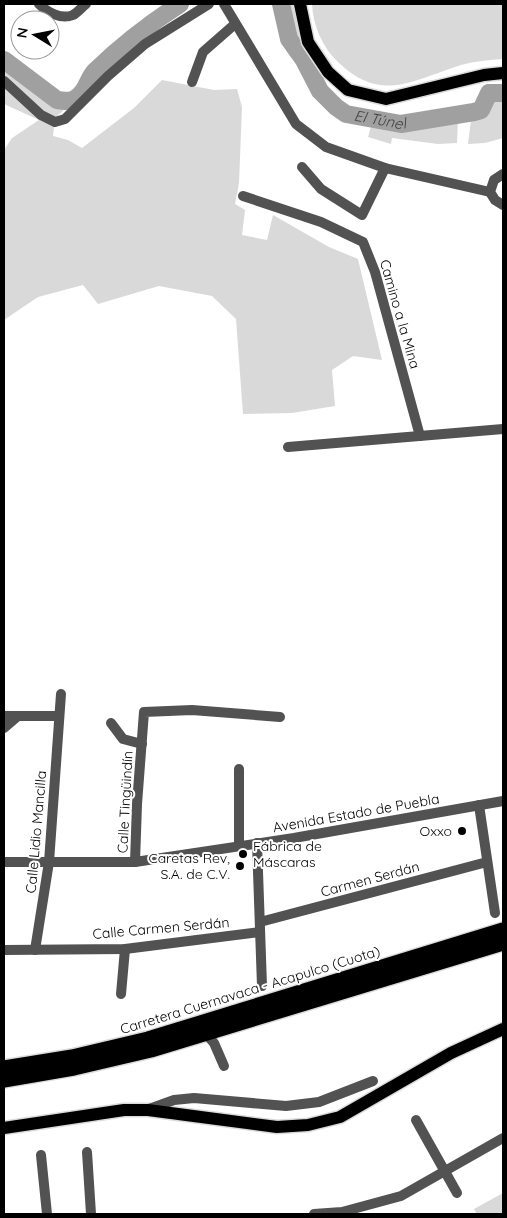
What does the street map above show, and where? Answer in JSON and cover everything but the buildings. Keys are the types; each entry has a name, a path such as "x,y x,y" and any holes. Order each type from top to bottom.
{"highway":[{"name":"Carretera Cuernavaca - Acapulco (Cuota)","path":"4,1068 72,1057 148,1038 503,930"},
{"name":"Carretera Cuernavaca - Acapulco (Cuota)","path":"4,1080 96,1064 206,1034 503,943"}],"main road":[{"path":"300,4 308,42 328,72 348,90 386,99 484,75 503,73"},
{"path":"4,1128 124,1110 148,1110 277,1127 308,1125 340,1117 451,1053 503,1029"}],"street":[{"path":"39,4 48,12 59,16 73,15 86,4"},
{"path":"4,81 41,116 55,122 65,119 108,76 146,44 209,4"},
{"path":"224,4 296,124 326,147 385,168 490,192 495,200 503,204"},
{"path":"192,82 203,52 235,24"},
{"path":"302,168 321,189 362,215 385,168"},
{"path":"490,192 494,180 503,174"},
{"name":"Camino a la Mina","path":"243,196 321,222 363,242 374,272 420,436"},
{"path":"288,447 503,428"},
{"name":"Calle Lidio Mancilla","path":"35,950 49,862 61,694"},
{"name":"Calle Tingüindín","path":"135,862 144,712 192,710 280,717"},
{"path":"4,716 59,716"},
{"path":"4,728 18,716"},
{"name":"Calle Tingüindín","path":"111,723 123,739 142,744"},
{"path":"239,846 240,769"},
{"name":"Avenida Estado de Puebla","path":"4,862 135,862 503,801"},
{"path":"479,805 495,913"},
{"path":"257,843 262,986"},
{"name":"Carmen Serdán","path":"260,927 488,862"},
{"name":"Calle Carmen Serdán","path":"4,950 125,948 260,927"},
{"path":"121,994 125,948"},
{"path":"206,1034 214,1043 224,1066"},
{"path":"148,1110 174,1100 194,1098 286,1106 319,1102 374,1081"},
{"path":"416,1120 446,1170 457,1193"},
{"path":"314,1214 342,1212 401,1196 503,1138"},
{"path":"87,1152 92,1214"},
{"path":"40,1155 47,1214"}],"shaded area":[{"path":"167,4 191,4 162,19 100,71 77,104 67,107 55,118 53,136 68,140 82,148 134,108 162,80 214,90 237,89 242,107 239,183 235,204 245,210 242,235 267,240 273,215 329,247 358,259 382,360 353,356 332,370 335,406 292,413 243,414 236,319 212,296 159,286 98,304 83,285 38,297 4,320 4,150 12,138 39,120 4,104 4,53 10,57 10,60 13,60 55,91 65,94 77,85 99,57 137,25"},
{"path":"272,4 298,4 309,45 304,50 315,63 311,69 324,89 335,100 334,104 360,113 361,111 398,120 474,106 488,90 503,89 503,138 485,143 468,144 471,120 458,119 457,143 438,144 392,138 391,144 368,137 372,123 339,115 316,91 285,41 281,21"},
{"path":"312,4 503,4 503,59 466,64 398,85 383,85 369,82 354,75 327,50 316,28"},
{"path":"503,1193 503,1214 477,1214 474,1209"}],"waterway":[{"name":"El Túnel","path":"4,60 57,100 73,100 82,93 92,74 105,62 157,19 180,4"},
{"name":"El Túnel","path":"281,4 289,39 304,60 320,91 346,114 401,124 481,110 489,93 503,93"}],"place":[{"name":"Oxxo","path":"462,831"},
{"name":"Fábrica de Máscaras","path":"243,854"},
{"name":"Caretas Rev, S.A. de C.V.","path":"240,866"}]}
